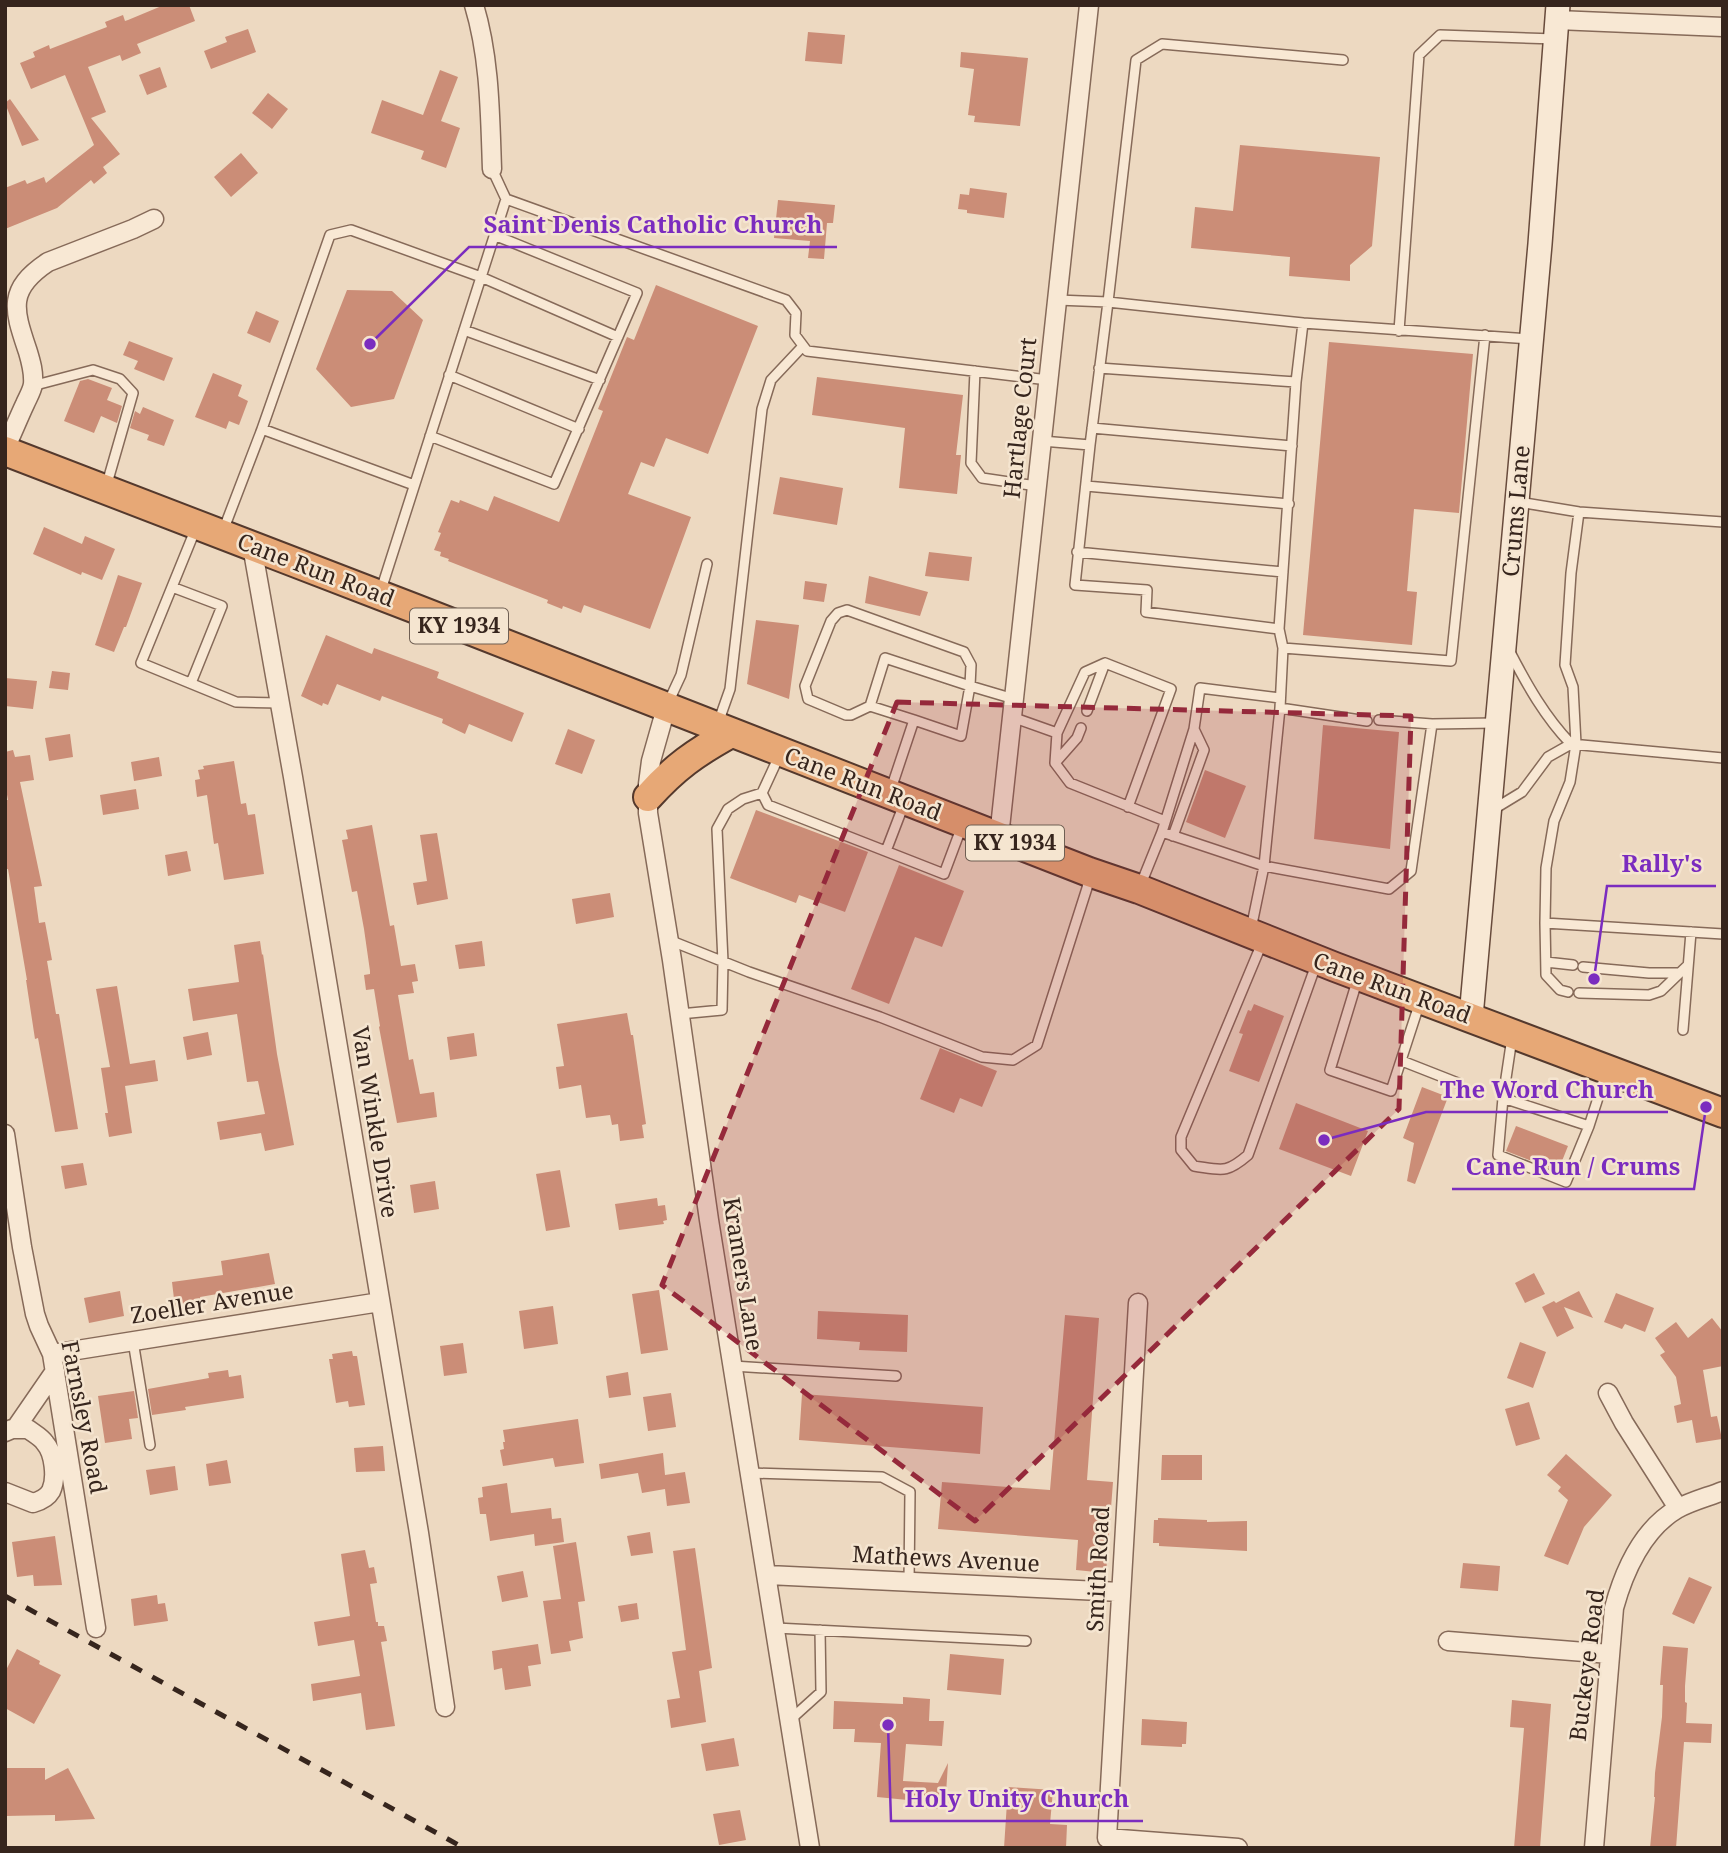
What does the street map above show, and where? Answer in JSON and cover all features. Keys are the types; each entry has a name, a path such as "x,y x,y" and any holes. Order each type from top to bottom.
{"highway":[{"name":"Cane Run Road","path":"5,450 1089,872 1139,889 1317,961 1722,1110"},
{"path":"648,797 686,759 724,730"}],"main road":[{"name":"Crums Lane","path":"1471,1017 1532,339 1557,22"}],"street":[{"path":"474,5 485,52 490,100 492,169"},
{"name":"Hartlage Court","path":"999,837 1089,5"},
{"path":"1557,22 1723,27"},
{"path":"5,450 32,386 33,368 16,318 19,292 26,281 48,262 154,219"},
{"name":"Van Winkle Drive","path":"252,546 419,1533 445,1707"},
{"name":"Kramers Lane","path":"666,708 651,761 648,813 711,1230 810,1848"},
{"name":"Farnsley Road","path":"5,1134 35,1314 53,1363 96,1628"},
{"name":"Zoeller Avenue","path":"53,1363 133,1341 380,1302"},
{"name":"Smith Road","path":"1138,1303 1107,1838 1238,1848"},
{"path":"10,1431 53,1363"},
{"path":"1608,1393 1678,1508 1723,1491"},
{"path":"5,1492 33,1503 43,1500 51,1492 54,1478 52,1458 46,1443 28,1429 10,1431"},
{"name":"Buckeye Road","path":"1594,1848 1614,1608 1629,1565 1654,1528 1678,1508"},
{"name":"Mathews Avenue","path":"768,1575 1121,1592"},
{"path":"1448,1641 1609,1654"}],"lane":[{"path":"1399,331 1419,55 1440,35 1557,22"},
{"path":"1279,629 1146,612 1147,590 1075,585 1077,552 1136,60 1162,44 1343,60"},
{"path":"379,595 506,199 492,169"},
{"path":"506,199 786,300 796,313 795,335 807,351 1048,380"},
{"path":"280,703 236,702 141,663 172,587 210,529 262,429 330,235 351,230 481,277 618,337"},
{"path":"430,436 554,484 637,293 494,235"},
{"path":"1057,300 1108,302 1399,331 1532,339"},
{"path":"1303,323 1296,382 1279,629 1283,648 1280,708 1257,936 1181,1137 1181,1150 1194,1166 1224,1171 1236,1166 1248,1155 1317,961"},
{"path":"464,330 600,380"},
{"path":"1283,648 1451,661 1485,335"},
{"path":"724,730 762,409 771,380 803,346"},
{"path":"1099,368 1296,382"},
{"path":"32,386 93,369 120,379 133,393 105,488"},
{"path":"975,371 971,463 982,478 1037,486"},
{"path":"449,375 579,429"},
{"path":"1092,428 1292,446"},
{"path":"262,429 414,485"},
{"path":"1042,441 1090,445"},
{"path":"1086,486 1289,504"},
{"path":"1517,502 1579,512 1723,522"},
{"path":"1568,992 1560,990 1546,975 1545,923 1547,859 1554,821 1570,782 1573,687 1566,665 1569,600 1579,512"},
{"path":"1077,552 1283,572"},
{"path":"666,708 681,676 707,564"},
{"path":"172,587 222,606 191,683"},
{"path":"847,610 964,652 971,665 970,686 961,736 870,706 846,715 808,699 805,686 831,621 838,613 847,610"},
{"path":"1504,643 1536,700 1558,731 1573,744"},
{"path":"870,706 885,658 1014,698"},
{"path":"1087,711 1105,663"},
{"path":"1128,807 1171,689 1105,663 1084,672 1057,733 1055,763 1070,783 1128,807 1165,821"},
{"path":"1139,889 1162,832 1194,729 1200,688 1280,698"},
{"path":"1280,708 1367,720"},
{"path":"1012,717 1057,733"},
{"path":"886,851 914,720"},
{"path":"1379,720 1432,724 1497,723"},
{"path":"1162,832 1264,866 1389,889 1411,871 1432,724"},
{"path":"1055,763 1077,738 1081,728"},
{"path":"1174,836 1204,750 1194,729"},
{"path":"1489,812 1522,793 1548,757 1573,744 1723,758"},
{"path":"680,1014 722,1010 723,962 717,829 728,809 743,799 762,793 781,752"},
{"path":"762,793 768,805 944,874 963,823"},
{"path":"669,940 982,1057 1013,1060 1037,1045 1087,888 1089,872"},
{"path":"1545,923 1723,934"},
{"path":"1683,1030 1690,932"},
{"path":"1546,962 1649,973 1678,973"},
{"path":"1579,993 1649,995 1661,992 1687,966"},
{"path":"1358,976 1330,1070 1391,1091 1421,999"},
{"path":"1513,1033 1498,1155 1566,1182 1608,1069"},
{"path":"1402,1061 1458,1083"},
{"path":"1503,1098 1589,1126"},
{"path":"133,1341 150,1445"},
{"path":"733,1366 896,1376"},
{"path":"751,1473 881,1477 910,1492 909,1581"},
{"path":"776,1628 1026,1641"},
{"path":"790,1720 821,1692 820,1630"}],"highlighted area":[{"path":"897,702 1411,716 1399,1109 975,1521 662,1285"}],"building":[{"path":"164,5 189,5 195,21 137,44 141,53 122,61 120,55 88,67 106,112 91,118 120,154 103,167 107,173 94,184 91,180 57,208 5,229 5,188 25,180 27,184 44,177 46,183 94,145 65,75 31,89 20,63 35,57 33,52 49,45 50,49 107,27 105,22 123,15 125,21"},
{"path":"248,29 256,52 211,69 204,51 227,42 225,37"},
{"path":"808,32 845,35 842,64 805,61"},
{"path":"961,52 1028,58 1020,126 974,122 975,116 968,115 974,69 960,67"},
{"path":"160,67 167,87 147,95 139,75"},
{"path":"440,70 458,77 441,121 460,128 446,168 421,159 424,151 371,133 382,100 423,115"},
{"path":"268,93 288,109 272,129 252,113"},
{"path":"10,99 39,140 22,146 5,103"},
{"path":"1240,145 1380,157 1372,246 1350,265 1350,281 1289,276 1290,257 1191,248 1195,207 1233,211"},
{"path":"241,153 258,173 231,197 214,177"},
{"path":"970,188 1007,193 1004,218 967,213 967,210 958,209 960,194 969,195"},
{"path":"778,200 835,205 833,223 827,223 824,259 808,258 810,241 774,238"},
{"path":"656,285 758,326 708,454 666,438 654,467 641,462 628,494 691,517 650,629 584,605 581,613 563,606 562,609 547,603 548,600 440,556 441,552 434,550 451,500 459,503 460,500 488,511 494,496 559,522 603,411 598,409 627,337 634,340"},
{"path":"347,290 392,291 423,320 394,399 351,407 316,369"},
{"path":"256,311 279,321 270,343 247,333"},
{"path":"129,341 173,358 164,381 134,369 138,361 123,355"},
{"path":"1329,342 1473,354 1459,513 1414,509 1407,591 1417,592 1412,645 1303,635"},
{"path":"213,373 242,385 238,396 248,401 239,425 229,421 226,429 195,417"},
{"path":"817,377 963,395 956,455 961,455 957,494 899,488 905,428 812,415"},
{"path":"88,379 112,388 107,400 122,406 117,423 101,416 94,433 64,421 80,381"},
{"path":"143,407 174,420 164,446 147,440 149,435 130,428 135,411 140,414"},
{"path":"780,477 843,488 837,525 773,514"},
{"path":"44,527 82,544 85,536 115,549 102,580 82,572 81,575 33,554"},
{"path":"929,552 972,557 969,581 925,576"},
{"path":"118,575 142,583 114,652 95,645"},
{"path":"869,576 928,592 920,616 865,603"},
{"path":"805,581 827,584 824,602 803,599"},
{"path":"756,620 799,625 789,699 747,684"},
{"path":"326,635 372,654 374,648 439,672 437,678 524,713 512,742 469,724 465,734 442,723 443,719 382,696 380,701 337,684 328,705 323,703 322,706 301,696"},
{"path":"52,671 70,673 68,690 49,688"},
{"path":"5,678 37,681 33,709 5,706"},
{"path":"1323,725 1399,732 1390,849 1314,839"},
{"path":"568,729 595,740 582,774 555,764"},
{"path":"70,734 73,757 49,761 45,738"},
{"path":"13,750 15,757 30,755 34,780 20,782 42,886 34,887 39,923 45,922 52,960 47,961 56,1014 59,1014 78,1129 55,1132 38,1038 35,1039 8,869 5,869 5,800 8,800 5,752"},
{"path":"159,757 162,776 134,781 131,762"},
{"path":"234,761 241,804 246,803 248,815 255,814 264,874 224,880 218,843 214,844 207,795 197,797 195,780 200,779 198,770 204,769 203,766"},
{"path":"1205,770 1246,786 1225,838 1186,822"},
{"path":"136,789 139,809 103,815 100,795"},
{"path":"756,810 868,852 845,912 799,895 796,903 730,878"},
{"path":"372,825 390,926 394,925 401,966 415,964 418,981 412,982 414,993 398,995 409,1060 413,1059 420,1094 434,1092 437,1117 397,1123 374,989 366,990 364,975 370,974 370,971 364,929 357,891 352,892 342,840 348,839 346,830"},
{"path":"437,833 448,899 417,905 413,883 427,881 420,835"},
{"path":"187,851 191,871 168,876 165,855"},
{"path":"899,865 964,891 942,947 915,937 889,1004 851,989"},
{"path":"610,893 614,917 576,924 572,899"},
{"path":"260,941 294,1145 265,1151 261,1133 220,1140 217,1122 265,1114 258,1081 247,1082 237,1014 193,1021 188,989 239,982 234,945"},
{"path":"482,941 485,966 459,969 455,945"},
{"path":"117,986 130,1064 155,1060 158,1081 125,1086 132,1133 109,1137 101,1068 110,1067 96,989"},
{"path":"1254,1004 1284,1016 1259,1082 1229,1071 1243,1034 1239,1033 1248,1010 1251,1011"},
{"path":"627,1013 633,1035 646,1124 642,1125 644,1138 620,1141 618,1124 612,1125 610,1115 586,1118 581,1085 559,1089 556,1067 564,1066 557,1024"},
{"path":"208,1032 212,1055 187,1060 183,1037"},
{"path":"474,1033 477,1056 450,1060 447,1037"},
{"path":"940,1048 997,1071 982,1107 960,1098 954,1113 920,1099"},
{"path":"1422,1087 1448,1097 1415,1184 1407,1181 1414,1143 1403,1138"},
{"path":"1296,1103 1368,1131 1351,1176 1279,1149"},
{"path":"1516,1126 1568,1146 1558,1171 1506,1151"},
{"path":"83,1163 87,1185 65,1189 61,1166"},
{"path":"560,1170 570,1227 546,1231 536,1174"},
{"path":"435,1181 439,1209 414,1213 410,1185"},
{"path":"657,1198 658,1206 665,1205 667,1220 663,1221 664,1224 619,1230 615,1204"},
{"path":"269,1253 275,1284 200,1297 201,1304 175,1307 172,1282 223,1275 221,1261"},
{"path":"1534,1273 1545,1294 1525,1303 1515,1283"},
{"path":"659,1290 668,1350 641,1354 632,1294"},
{"path":"120,1291 124,1316 89,1323 84,1298"},
{"path":"1579,1291 1593,1318 1564,1307 1574,1328 1557,1337 1542,1307"},
{"path":"1616,1293 1654,1308 1645,1332 1625,1324 1622,1329 1604,1322"},
{"path":"553,1306 558,1344 524,1349 519,1311"},
{"path":"818,1311 908,1315 907,1352 859,1350 860,1342 817,1339"},
{"path":"1065,1315 1099,1318 1087,1480 1113,1482 1106,1573 1076,1570 1078,1540 938,1529 942,1482 1050,1490"},
{"path":"1712,1318 1723,1332 1723,1366 1703,1370 1711,1417 1717,1416 1722,1439 1696,1443 1692,1420 1677,1423 1674,1406 1681,1404 1676,1377 1660,1355 1665,1352 1655,1338 1676,1322 1688,1338"},
{"path":"1520,1342 1546,1352 1533,1388 1507,1378"},
{"path":"463,1343 467,1373 444,1376 440,1346"},
{"path":"352,1351 353,1356 357,1356 365,1405 349,1407 348,1401 336,1403 329,1359 333,1359 332,1354"},
{"path":"228,1370 229,1377 241,1375 244,1398 152,1415 148,1389 209,1378 208,1373"},
{"path":"628,1372 631,1395 609,1398 606,1376"},
{"path":"134,1391 138,1418 129,1419 132,1439 105,1443 98,1396"},
{"path":"671,1393 676,1427 648,1431 643,1397"},
{"path":"802,1394 983,1407 980,1454 799,1440"},
{"path":"1529,1402 1540,1439 1516,1446 1505,1409"},
{"path":"578,1419 584,1463 555,1467 553,1458 503,1466 500,1450 504,1449 503,1430"},
{"path":"383,1446 385,1471 356,1472 354,1448"},
{"path":"663,1453 665,1475 685,1472 690,1503 667,1506 665,1489 642,1493 638,1473 601,1479 599,1464"},
{"path":"1566,1454 1612,1495 1584,1527 1568,1565 1544,1556 1568,1500 1558,1491 1561,1487 1547,1475"},
{"path":"1162,1455 1202,1455 1202,1480 1161,1480"},
{"path":"227,1460 231,1483 209,1486 206,1464"},
{"path":"175,1466 178,1490 150,1495 146,1470"},
{"path":"507,1483 511,1513 551,1508 552,1519 561,1518 564,1542 535,1546 534,1534 490,1541 486,1514 480,1514 478,1498 483,1497 482,1487"},
{"path":"1158,1518 1207,1522 1247,1521 1247,1551 1159,1546 1159,1543 1153,1543 1154,1520"},
{"path":"650,1532 653,1553 631,1556 627,1536"},
{"path":"55,1536 62,1585 34,1586 33,1575 17,1577 12,1542"},
{"path":"576,1542 585,1601 578,1602 583,1638 569,1641 571,1651 551,1654 543,1601 561,1599 553,1546"},
{"path":"695,1548 712,1668 699,1671 706,1722 671,1728 667,1700 680,1698 672,1652 686,1650 673,1551"},
{"path":"365,1550 369,1568 374,1567 377,1583 370,1584 376,1622 378,1626 384,1626 387,1641 381,1642 395,1726 366,1730 361,1693 313,1701 311,1684 360,1676 354,1640 318,1646 314,1622 350,1616 341,1554"},
{"path":"1463,1563 1500,1566 1498,1591 1460,1588"},
{"path":"523,1571 528,1597 502,1602 497,1576"},
{"path":"1689,1577 1712,1587 1694,1624 1672,1614"},
{"path":"157,1595 158,1604 165,1603 168,1621 134,1626 131,1599"},
{"path":"637,1603 639,1619 621,1622 618,1606"},
{"path":"538,1644 541,1664 528,1666 531,1686 505,1690 502,1668 494,1670 492,1651"},
{"path":"1663,1646 1688,1648 1686,1723 1712,1724 1711,1743 1684,1742 1676,1848 1650,1848 1662,1717 1663,1685 1660,1685"},
{"path":"17,1649 61,1675 34,1724 5,1708 5,1672"},
{"path":"950,1654 1004,1659 1001,1695 947,1690"},
{"path":"903,1697 930,1699 929,1721 944,1721 942,1746 906,1744 903,1781 938,1783 948,1763 945,1809 925,1808 928,1802 877,1797 881,1743 854,1742 855,1729 833,1729 834,1701 903,1704"},
{"path":"1512,1700 1551,1704 1540,1848 1514,1848 1524,1728 1510,1727"},
{"path":"1142,1719 1187,1722 1186,1744 1182,1744 1182,1747 1141,1745"},
{"path":"734,1738 739,1766 706,1771 701,1744"},
{"path":"5,1768 45,1768 45,1780 68,1768 95,1819 55,1821 55,1815 5,1816"},
{"path":"1008,1787 1053,1790 1050,1824 1067,1825 1066,1848 1004,1848"},
{"path":"740,1810 746,1840 719,1845 713,1814"}],"railway":[{"path":"5,1596 464,1848"}],"place":[{"name":"Saint Denis Catholic Church","path":"370,344"},
{"name":"Rally's","path":"1594,979"},
{"name":"Cane Run / Crums","path":"1706,1107"},
{"name":"The Word Church","path":"1324,1140"},
{"name":"Holy Unity Church","path":"888,1725"}]}
